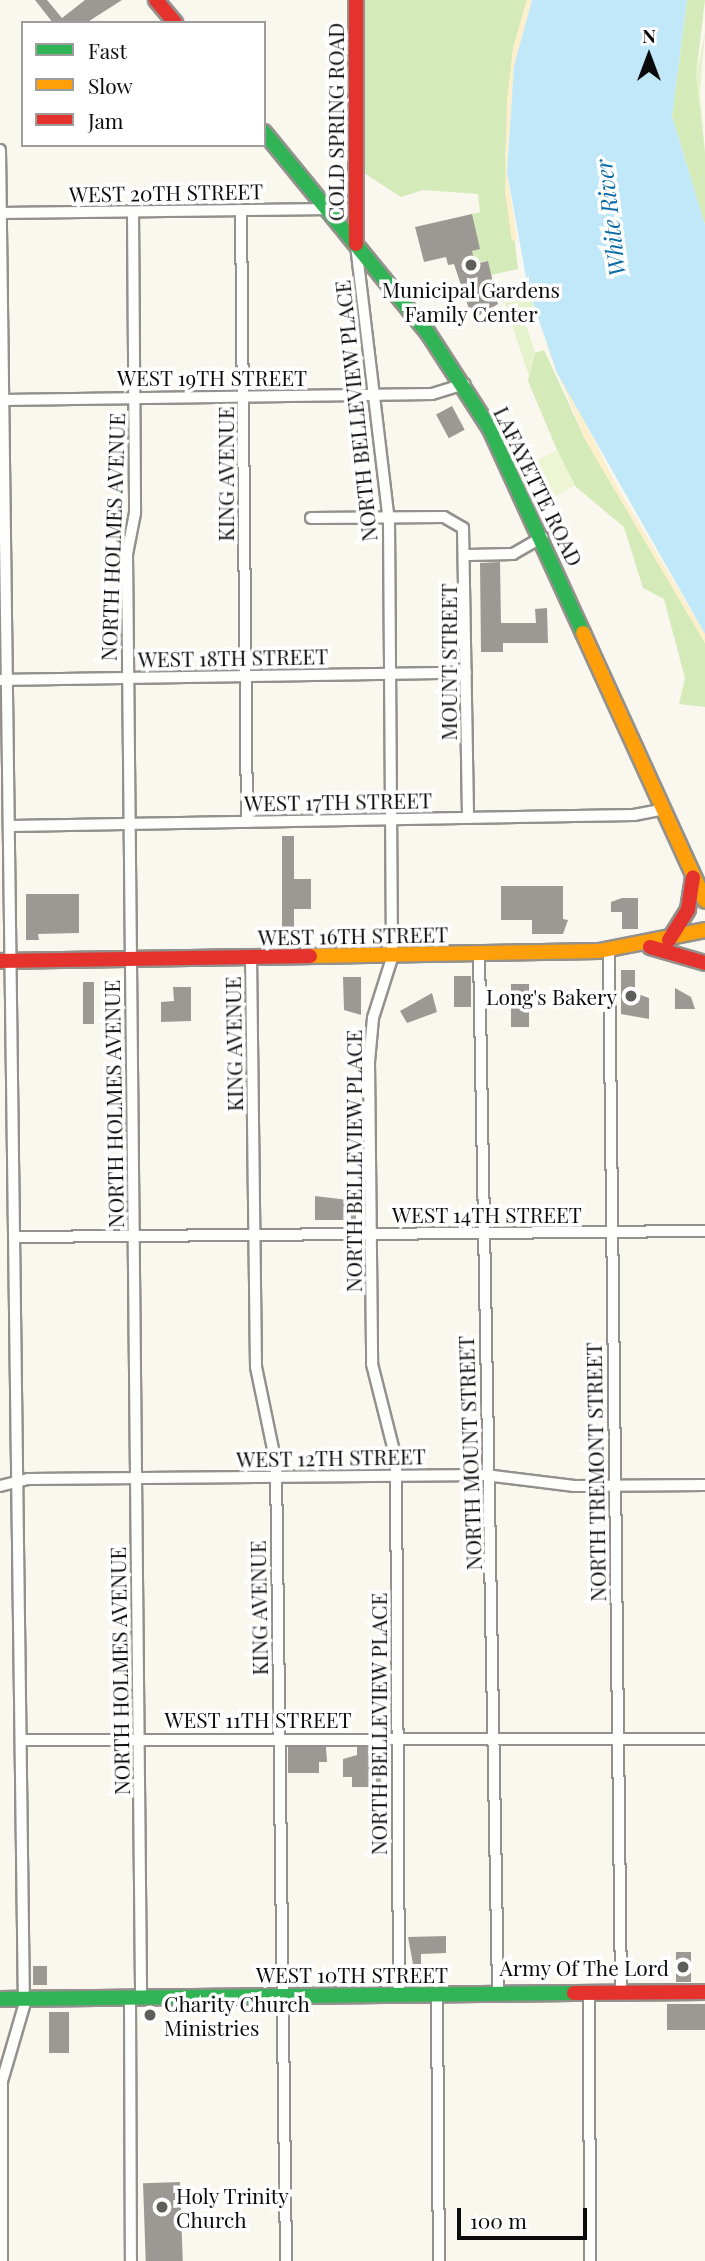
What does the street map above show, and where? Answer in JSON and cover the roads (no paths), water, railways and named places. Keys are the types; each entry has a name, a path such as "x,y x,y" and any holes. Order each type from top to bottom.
{"main road":[{"path":"156,0 173,21"},
{"name":"COLD SPRING ROAD","path":"356,0 356,244"},
{"name":"LAFAYETTE ROAD","path":"266,134 356,244 464,384 542,537 664,809 699,877 705,901"},
{"path":"669,940 688,909 699,877"},
{"name":"WEST 16TH STREET","path":"7,960 609,951 645,946 705,930"},
{"path":"645,946 705,963"},
{"name":"WEST 10TH STREET","path":"0,1999 705,1992"}],"street":[{"path":"0,150 5,213 5,680 12,826 7,960 16,1237 24,1999 21,2031 1,2085 2,2261"},
{"name":"WEST 20TH STREET","path":"5,213 327,209"},
{"name":"KING AVENUE","path":"241,210 247,822"},
{"name":"NORTH HOLMES AVENUE","path":"131,2261 139,1739 128,678 135,397 133,212"},
{"name":"NORTH BELLEVIEW PLACE","path":"356,244 388,517 392,954 369,1046 373,1372 394,1443 396,1475 399,1994"},
{"name":"WEST 19TH STREET","path":"4,400 374,396 442,393 464,384"},
{"path":"311,518 388,517"},
{"name":"MOUNT STREET","path":"388,517 444,517 463,528 467,555 468,818"},
{"path":"467,555 513,554 542,537"},
{"name":"WEST 18TH STREET","path":"5,680 466,673"},
{"name":"WEST 17TH STREET","path":"12,826 635,815 664,809"},
{"name":"NORTH TREMONT STREET","path":"609,951 621,1992"},
{"name":"NORTH MOUNT STREET","path":"479,953 484,1371 493,1476 498,1993"},
{"name":"KING AVENUE","path":"251,957 256,1371 276,1477 286,2261"},
{"name":"WEST 14TH STREET","path":"16,1237 705,1231"},
{"name":"WEST 12TH STREET","path":"0,1486 136,1478 396,1475 493,1476 614,1486 705,1485"},
{"name":"WEST 11TH STREET","path":"22,1740 705,1739"},
{"path":"589,1993 590,2261"},
{"path":"437,1994 439,2261"}],"water":[{"name":"White River","path":"532,0 687,0 672,116 705,225 705,634 557,373 528,288 507,172 514,66"}],"place":[{"name":"Municipal Gardens Family Center","path":"471,265"},
{"name":"Long's Bakery","path":"631,996"},
{"name":"Army Of The Lord","path":"683,1967"},
{"name":"Charity Church Ministries","path":"150,2015"},
{"name":"Holy Trinity Church","path":"162,2207"}]}
